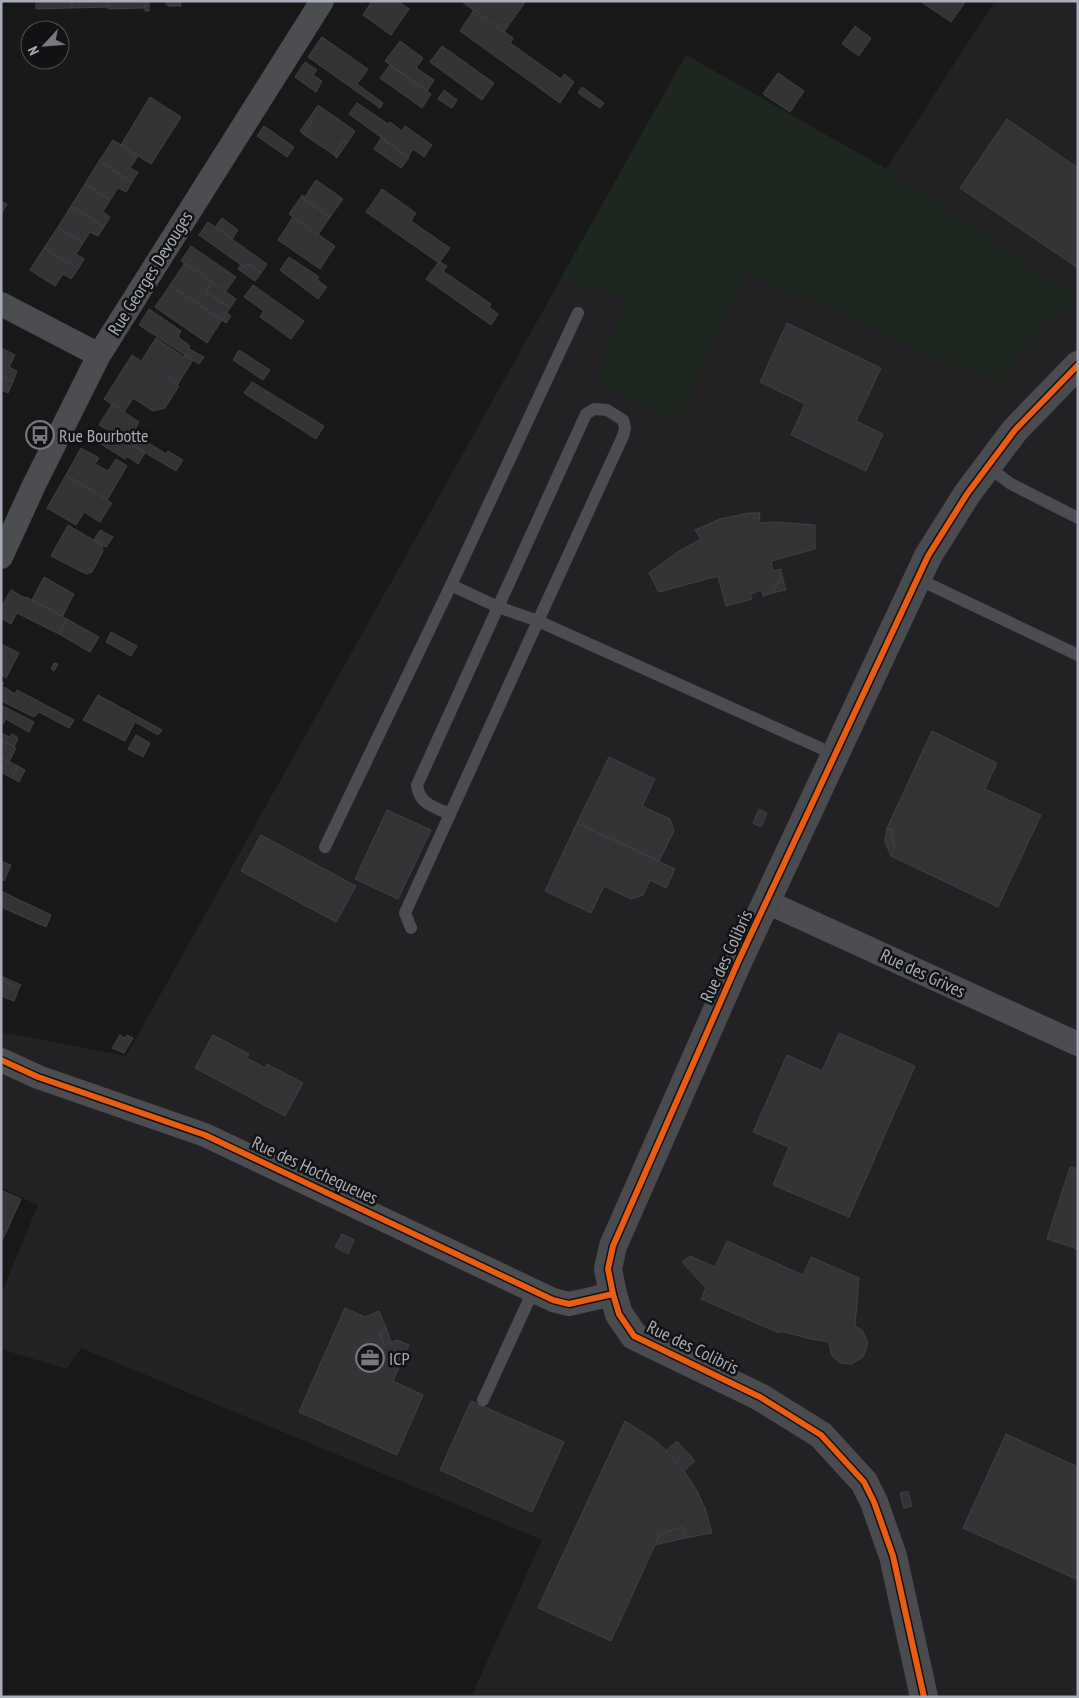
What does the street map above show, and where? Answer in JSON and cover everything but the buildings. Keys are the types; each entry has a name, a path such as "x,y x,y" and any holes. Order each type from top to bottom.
{"street":[{"name":"Rue Georges Devouges","path":"1,557 34,485 99,355 322,1"},
{"path":"1,304 99,355"},
{"name":"Rue des Colibris","path":"924,1697 893,1556 874,1502 864,1482 821,1436 797,1420 760,1397 634,1336 619,1314 608,1269 613,1246 738,962 933,548 967,494 1015,430 1078,364"},
{"name":"Rue des Grives","path":"767,902 1078,1044"},
{"name":"Rue des Hochequeues","path":"1,1060 38,1077 205,1135 553,1300 569,1304 613,1294"}],"lane":[{"path":"325,848 578,313"},
{"path":"411,928 405,913 622,436 625,428 623,420 607,410 594,409 586,414 417,785 418,794 426,803 450,814"},
{"path":"987,466 1011,484 1078,518"},
{"path":"918,579 1078,655"},
{"path":"451,585 498,607 538,621 836,755"},
{"path":"483,1400 533,1291"}],"shaded area":[{"path":"995,1 1078,1 1078,1697 471,1697 542,1540 81,1348 66,1369 1,1349 1,1294 38,1205 1,1188 1,1032 126,1056 686,55 886,169"},
{"path":"686,55 886,169 1076,298 1034,335 997,384 748,273 678,420 596,380 625,299 561,278"}],"cycle path":[{"path":"924,1697 893,1556 874,1502 864,1482 821,1435 760,1397 634,1336 619,1314 608,1269 613,1246 738,962 928,556 967,494 1015,430 1078,365"},
{"path":"1,1060 38,1077 205,1135 553,1300 569,1304 613,1294"}],"place":[{"name":"Rue Bourbotte","path":"40,435"},
{"name":"ICP","path":"370,1358"}]}
